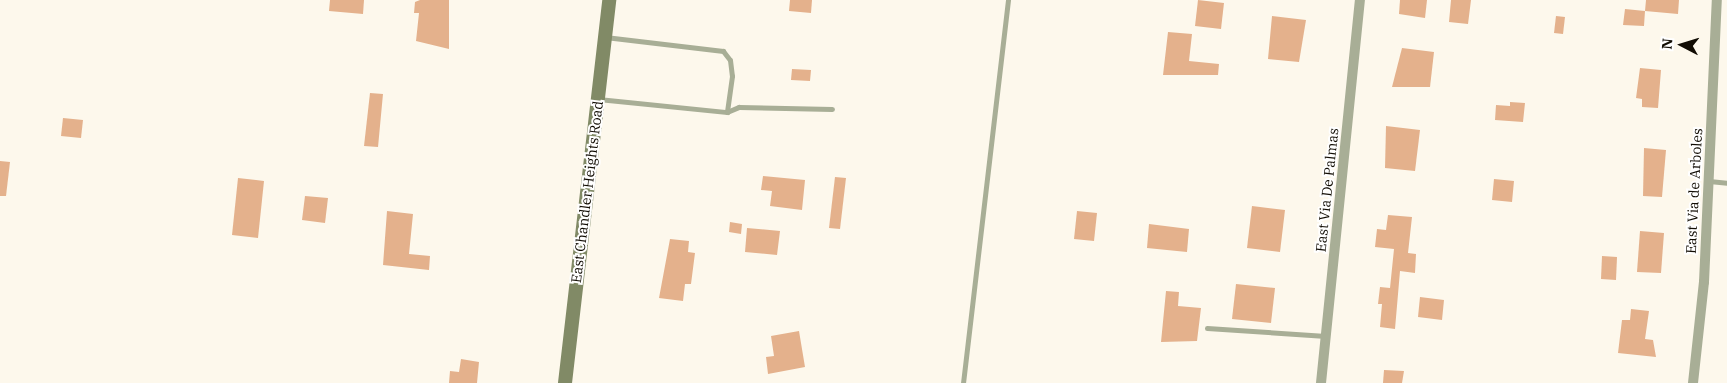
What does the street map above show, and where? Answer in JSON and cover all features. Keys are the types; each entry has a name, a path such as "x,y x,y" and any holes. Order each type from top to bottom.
{"main road":[{"name":"East Chandler Heights Road","path":"565,383 609,0"}],"street":[{"name":"East Via De Palmas","path":"1321,383 1360,0"},
{"name":"East Via de Arboles","path":"1693,383 1709,181 1717,0"}],"lane":[{"path":"963,383 1008,0"},
{"path":"604,36 723,51 730,60 732,76 727,112"},
{"path":"598,99 727,112 739,107 832,109"},
{"path":"1709,181 1727,183"},
{"path":"1208,328 1326,336"}],"building":[{"path":"330,0 364,0 363,14 329,11"},
{"path":"420,0 449,0 449,49 416,41 419,13 414,13 415,2"},
{"path":"790,0 812,0 811,13 789,11"},
{"path":"1198,0 1224,3 1221,29 1195,26"},
{"path":"1400,0 1427,0 1425,18 1399,14"},
{"path":"1451,0 1471,0 1468,24 1449,22"},
{"path":"1646,0 1679,0 1678,14 1645,11"},
{"path":"1625,9 1645,11 1644,26 1623,25"},
{"path":"1272,16 1306,20 1299,62 1268,59"},
{"path":"1556,16 1565,17 1563,34 1554,33"},
{"path":"1168,32 1192,34 1189,61 1219,64 1218,75 1163,75"},
{"path":"1402,48 1434,52 1430,87 1392,87"},
{"path":"1640,68 1661,70 1658,108 1642,107 1642,99 1636,98"},
{"path":"792,69 811,70 810,81 791,80"},
{"path":"370,93 383,94 378,147 364,146"},
{"path":"1510,102 1525,103 1523,122 1495,120 1496,105 1510,106"},
{"path":"63,118 83,120 81,138 61,136"},
{"path":"1386,126 1420,130 1415,171 1385,168"},
{"path":"1644,148 1666,150 1662,197 1643,196"},
{"path":"0,161 10,162 6,196 0,196"},
{"path":"763,176 805,180 802,210 770,206 772,191 761,190"},
{"path":"835,177 846,178 840,229 829,228"},
{"path":"238,178 264,181 258,238 232,235"},
{"path":"1494,179 1514,181 1512,202 1492,200"},
{"path":"305,196 328,198 325,223 302,220"},
{"path":"1252,206 1285,210 1280,252 1247,248"},
{"path":"387,211 413,214 409,254 430,256 429,270 383,265"},
{"path":"1077,211 1097,213 1094,241 1074,239"},
{"path":"1388,215 1412,217 1408,253 1416,254 1415,273 1400,271 1395,329 1380,327 1382,304 1378,304 1380,287 1390,288 1394,249 1375,247 1377,229 1386,230"},
{"path":"730,222 742,224 741,234 729,232"},
{"path":"1149,224 1189,229 1187,252 1147,248"},
{"path":"747,228 780,231 777,255 745,252"},
{"path":"1640,231 1664,233 1661,273 1637,272"},
{"path":"670,239 689,241 688,252 695,253 691,284 685,284 683,301 659,298"},
{"path":"1602,256 1617,257 1616,280 1601,279"},
{"path":"1236,284 1275,288 1271,323 1232,319"},
{"path":"1166,291 1179,292 1178,306 1201,308 1197,341 1161,342"},
{"path":"1420,297 1444,300 1442,320 1418,317"},
{"path":"1631,309 1649,311 1645,339 1653,340 1656,357 1618,353 1622,320 1630,320"},
{"path":"799,331 805,367 768,374 766,357 774,356 771,336"},
{"path":"461,359 479,362 477,383 449,383 450,371 459,372"},
{"path":"1384,370 1404,371 1402,383 1383,383"}]}
